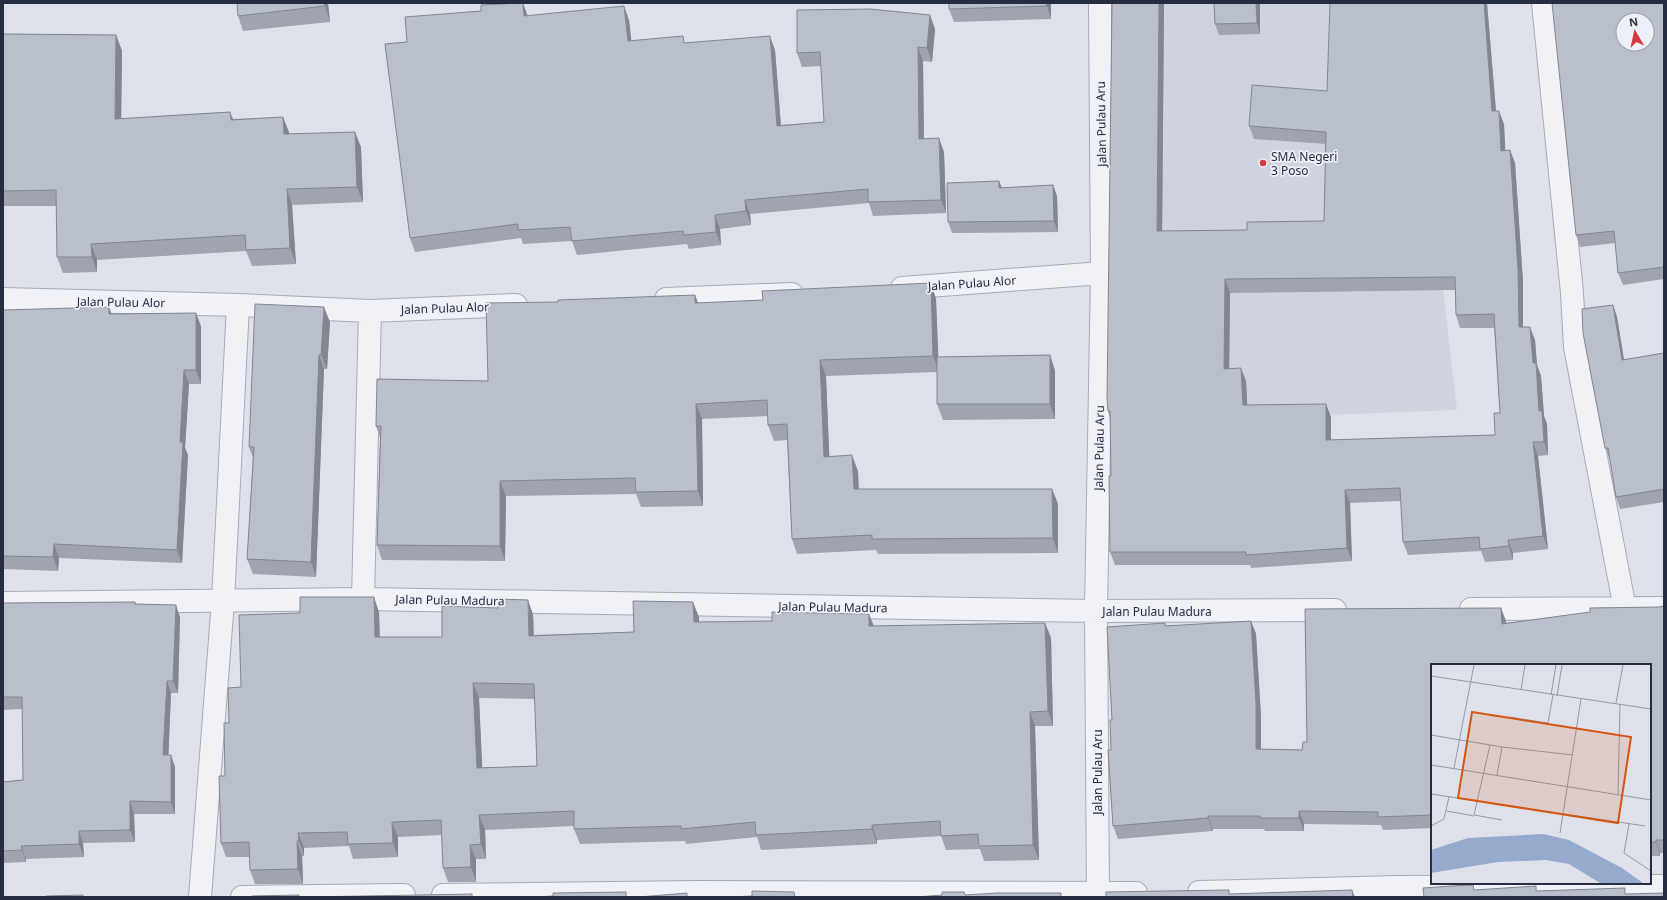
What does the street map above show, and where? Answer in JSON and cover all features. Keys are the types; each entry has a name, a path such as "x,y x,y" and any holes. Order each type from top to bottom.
{"street":[{"name":"Jalan Pulau Aru","path":"1098,895 1096,611 1102,273 1100,3"},
{"path":"1543,3 1572,293 1575,347 1625,609"},
{"name":"Jalan Pulau Alor","path":"885,289 1102,273"},
{"path":"646,300 808,293"},
{"name":"Jalan Pulau Alor","path":"3,299 238,305 370,311 535,304"},
{"path":"200,897 223,601 238,305"},
{"path":"364,598 370,311"},
{"name":"Jalan Pulau Madura","path":"3,603 364,598 1096,611 1357,610"},
{"path":"1451,610 1664,608"},
{"path":"1177,892 1399,887 1664,886"},
{"path":"242,897 699,892 1098,895 1153,893"}],"shaded area":[{"name":"SMA Negeri 3 Poso","path":"1095,3 1410,3 1457,410 1299,416 1101,429"}],"building":[{"path":"237,3 324,3 325,6 238,16"},
{"path":"523,3 524,16 624,6 628,41 683,36 684,43 770,36 777,126 824,122 820,52 797,53 797,10 870,9 930,15 927,48 918,47 919,139 939,138 941,200 868,202 868,189 745,200 746,211 715,215 716,232 684,235 683,231 572,241 570,227 518,230 518,224 410,238 385,44 407,42 405,17 481,11 481,5"},
{"path":"949,3 1046,3 1047,6 949,9"},
{"path":"1112,3 1159,3 1157,231 1247,230 1247,222 1324,221 1326,132 1249,126 1252,85 1327,91 1330,3 1484,3 1492,111 1499,111 1501,151 1510,150 1518,269 1519,327 1530,327 1533,363 1536,363 1539,411 1542,411 1544,442 1533,442 1543,536 1508,540 1509,546 1480,549 1479,537 1403,542 1400,488 1345,490 1347,548 1246,555 1246,552 1110,552 1110,411 1108,411","holes":["1455,277 1456,315 1494,314 1500,413 1494,413 1495,435 1326,440 1326,404 1243,405 1241,368 1224,369 1225,279"]},
{"path":"1214,3 1256,3 1257,23 1215,24"},
{"path":"1552,3 1664,3 1664,267 1618,273 1614,231 1576,235"},
{"path":"3,34 116,35 115,119 230,112 231,120 283,117 284,134 355,132 357,187 287,189 290,248 246,250 245,235 91,244 92,257 57,257 56,190 3,191"},
{"path":"999,181 999,188 1053,185 1054,221 948,222 947,183"},
{"path":"931,283 933,356 820,360 824,457 852,455 854,489 1052,489 1053,538 872,539 872,535 792,539 787,424 768,425 767,400 696,404 698,491 636,492 635,478 500,481 500,546 377,545 381,426 376,426 377,379 488,381 486,303 558,302 558,300 695,295 695,303 763,300 762,291"},
{"path":"255,304 324,307 321,355 319,355 311,562 247,559 254,447 249,447"},
{"path":"1613,305 1622,360 1664,353 1664,489 1616,497 1608,448 1605,448 1583,333 1582,309"},
{"path":"109,307 109,314 196,313 196,370 184,370 180,442 183,442 177,550 54,544 53,557 3,556 3,310"},
{"path":"1050,355 1050,404 937,404 937,357"},
{"path":"300,597 374,597 375,637 442,637 442,606 498,608 498,599 528,600 529,636 634,632 633,601 693,602 694,622 772,621 772,612 869,614 869,626 1045,623 1048,711 1030,712 1033,845 979,846 978,834 941,836 940,821 872,825 872,829 756,835 755,822 681,829 681,826 574,829 574,811 479,815 481,844 470,845 471,867 443,868 441,820 392,822 393,843 348,844 347,832 298,833 298,869 250,870 249,842 221,843 219,776 225,776 224,723 229,723 228,688 241,687 239,615 300,613","holes":["473,683 534,684 537,766 477,768"]},
{"path":"135,602 135,604 176,605 173,681 167,681 163,755 171,755 171,802 130,801 130,830 79,831 79,844 21,846 22,850 3,851 3,782 23,780 22,697 3,697 3,603"},
{"path":"1664,606 1664,840 1656,840 1656,842 1651,842 1651,664 1431,664 1431,815 1378,817 1378,812 1299,811 1299,818 1208,816 1208,818 1113,826 1108,750 1111,750 1110,720 1112,720 1107,627 1165,623 1165,626 1251,621 1256,704 1256,749 1302,750 1303,742 1307,742 1305,609 1501,608 1502,624 1590,612 1590,608"},
{"path":"1473,885 1474,890 1536,886 1536,891 1625,888 1625,894 1664,893 1664,897 1424,897 1423,888"},
{"path":"1229,890 1229,894 1352,890 1353,897 1106,897 1106,892"},
{"path":"752,891 794,892 795,897 729,897 752,896"},
{"path":"626,892 626,897 536,897 553,896 553,893"},
{"path":"942,892 964,892 965,895 997,893 1061,893 1061,897 917,897 942,895"},
{"path":"687,893 687,897 639,897"},
{"path":"472,894 472,897 309,897"},
{"path":"83,895 83,897 46,897 46,896"},
{"path":"299,895 299,897 252,897 252,896"}],"place":[{"name":"SMA Negeri 3 Poso","path":"1263,163"}]}
